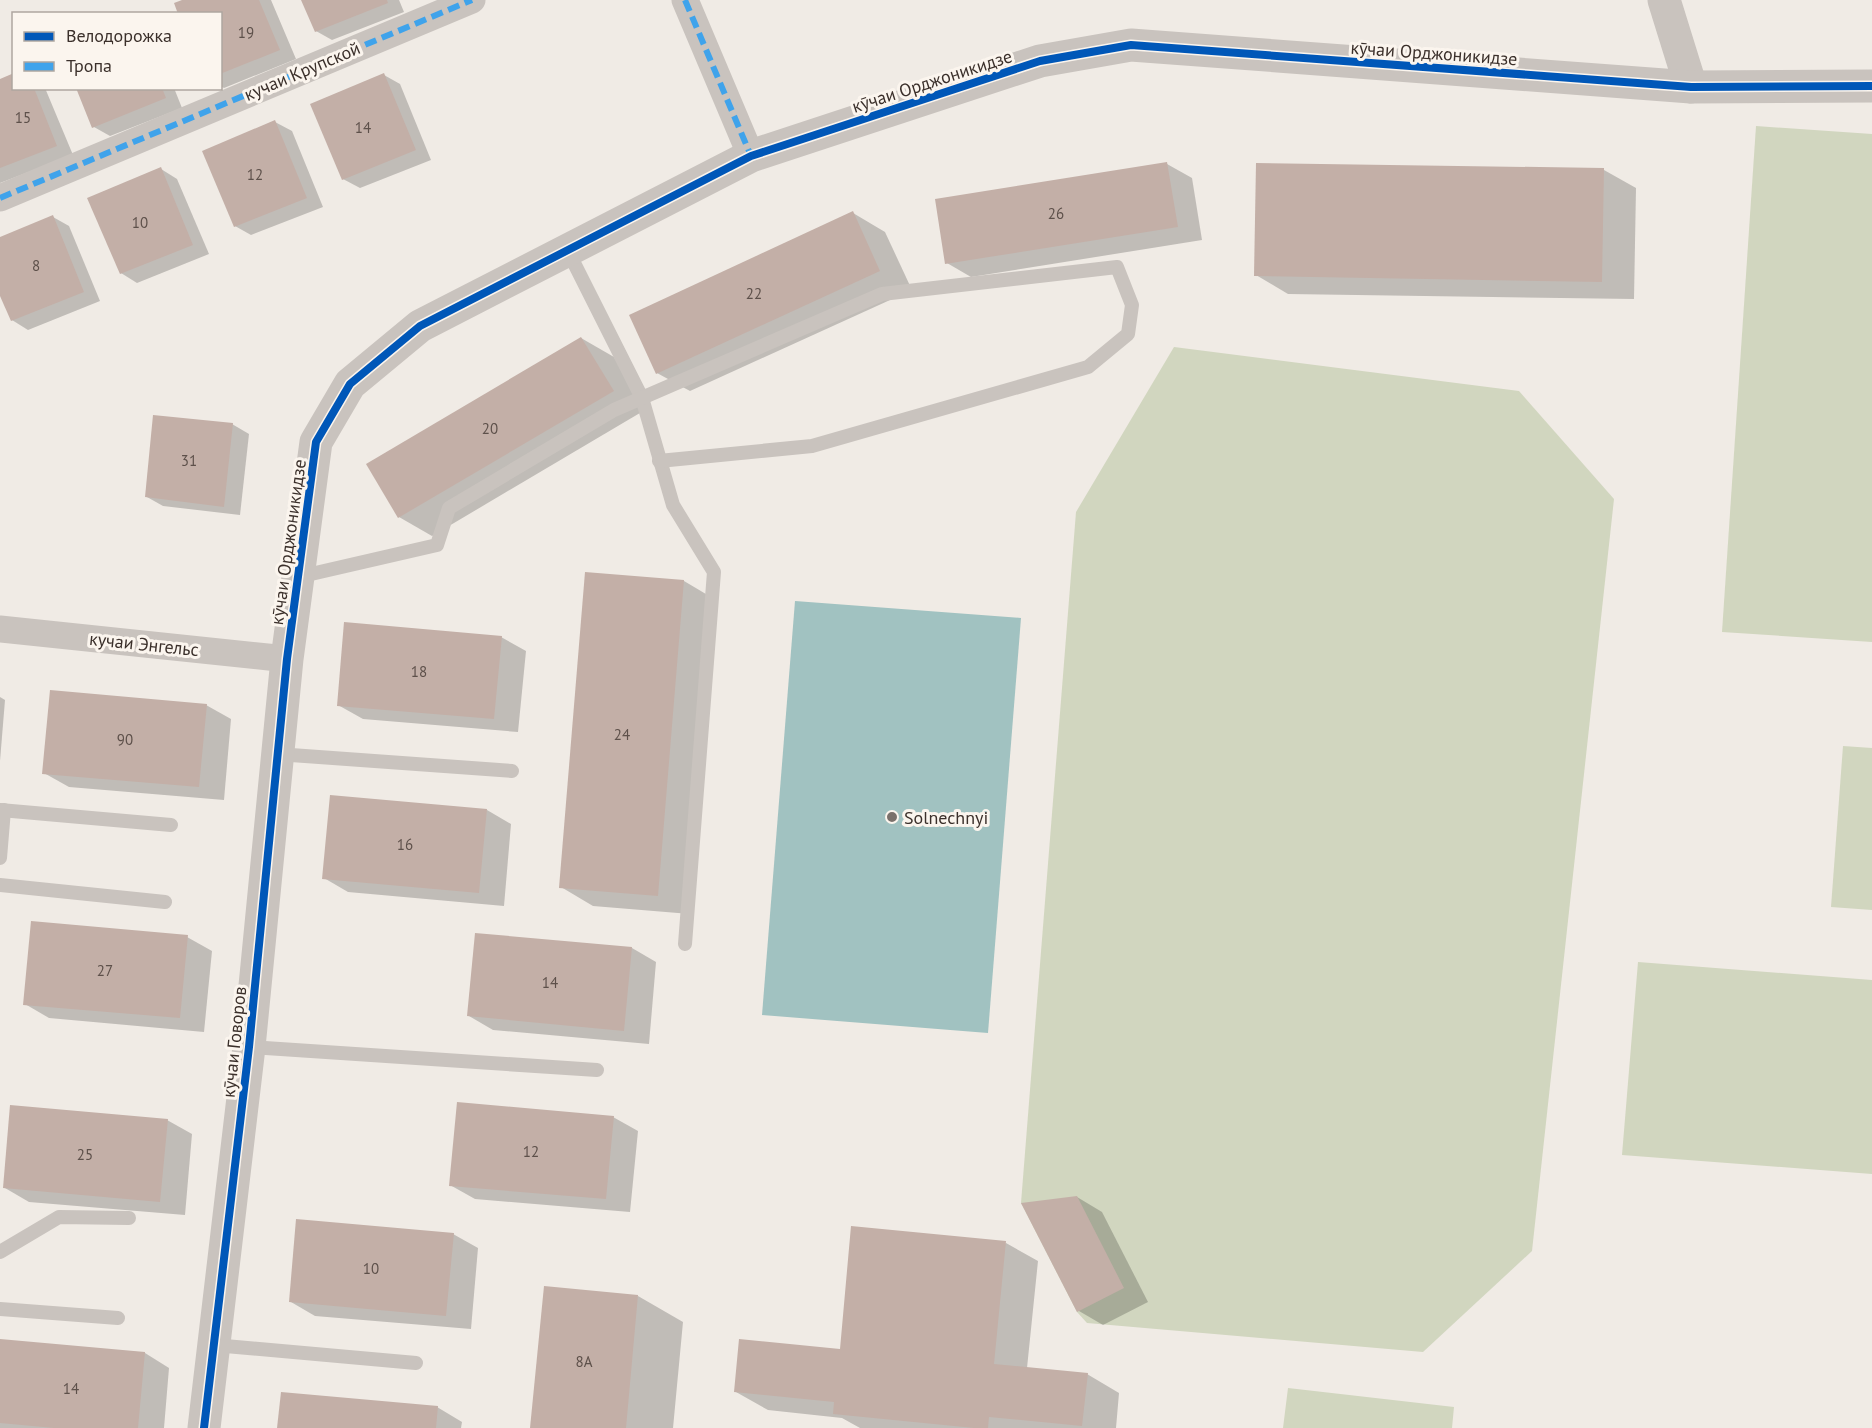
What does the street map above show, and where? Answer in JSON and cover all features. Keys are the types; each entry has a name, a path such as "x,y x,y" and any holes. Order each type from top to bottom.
{"street":[{"name":"кучаи Крупской","path":"0,198 472,0"},
{"path":"685,0 751,156"},
{"path":"1664,0 1691,87"},
{"name":"кӯчаи Орджоникидзе","path":"287,659 316,442 350,384 420,326 751,156 1040,61 1131,45 1691,87 1872,86"},
{"name":"кучаи Энгельс","path":"0,629 287,659"},
{"name":"кӯчаи Говоров","path":"204,1428 249,1047 287,659"}],"lane":[{"path":"568,251 642,398 673,505 714,572 685,944"},
{"path":"298,577 437,545 449,508 614,410 882,294 1117,267 1132,305 1128,334 1088,367 812,446 659,460"},
{"path":"277,754 512,771"},
{"path":"0,858 2,810 171,825"},
{"path":"0,885 165,902"},
{"path":"249,1047 597,1071"},
{"path":"0,1252 59,1216 129,1218"},
{"path":"0,1309 118,1318"},
{"path":"214,1345 416,1364"}],"green space":[{"path":"1756,126 1872,134 1872,642 1722,632"},
{"path":"1174,347 1519,391 1614,499 1532,1251 1423,1352 1087,1323 1077,1312 1021,1203 1076,512"},
{"path":"1843,746 1872,748 1872,910 1831,907"},
{"path":"1638,962 1872,980 1872,1174 1622,1155"},
{"path":"1288,1388 1454,1407 1452,1428 1283,1428"}],"water":[{"name":"Solnechnyi","path":"795,601 1021,618 988,1033 762,1015"}],"building":[{"path":"182,0 259,0 280,50 222,73 222,12 177,12 174,3"},
{"path":"301,0 387,0 388,3 315,32"},
{"path":"384,73 416,150 342,180 310,104"},
{"path":"12,74 12,90 35,90 57,146 0,168 0,79"},
{"path":"77,90 163,90 166,98 92,128"},
{"path":"275,120 307,198 234,227 202,151"},
{"path":"1167,162 1178,227 945,264 935,199"},
{"path":"1256,163 1604,168 1602,282 1254,276"},
{"path":"161,167 193,245 120,274 87,198"},
{"path":"853,211 880,271 656,374 629,315"},
{"path":"53,215 84,292 11,321 0,296 0,237"},
{"path":"581,337 614,391 398,518 366,464"},
{"path":"153,415 233,423 224,507 145,497"},
{"path":"585,572 684,580 658,896 559,888"},
{"path":"344,622 502,636 494,719 337,706"},
{"path":"50,690 207,704 199,787 42,774"},
{"path":"330,795 487,809 479,893 322,879"},
{"path":"31,921 188,935 180,1018 23,1005"},
{"path":"475,933 632,947 624,1031 467,1016"},
{"path":"457,1102 614,1116 606,1199 449,1186"},
{"path":"10,1105 168,1119 160,1202 3,1188"},
{"path":"1077,1196 1124,1288 1077,1312 1021,1203"},
{"path":"296,1219 454,1233 446,1316 289,1302"},
{"path":"851,1226 1006,1241 994,1364 1088,1373 1082,1426 989,1417 988,1428 974,1428 833,1414 834,1402 734,1392 739,1339 840,1349"},
{"path":"544,1286 638,1295 626,1428 530,1428"},
{"path":"0,1339 145,1352 138,1428 54,1428 0,1423"},
{"path":"281,1392 438,1406 436,1428 277,1428"}],"marked path":[{"path":"0,198 472,0"},
{"path":"685,0 751,156"}],"cycle path":[{"path":"204,1428 249,1047 287,659 316,442 350,384 420,326 751,156 1040,61 1131,45 1691,87 1872,86"}],"place":[{"name":"Solnechnyi","path":"892,817"}]}
